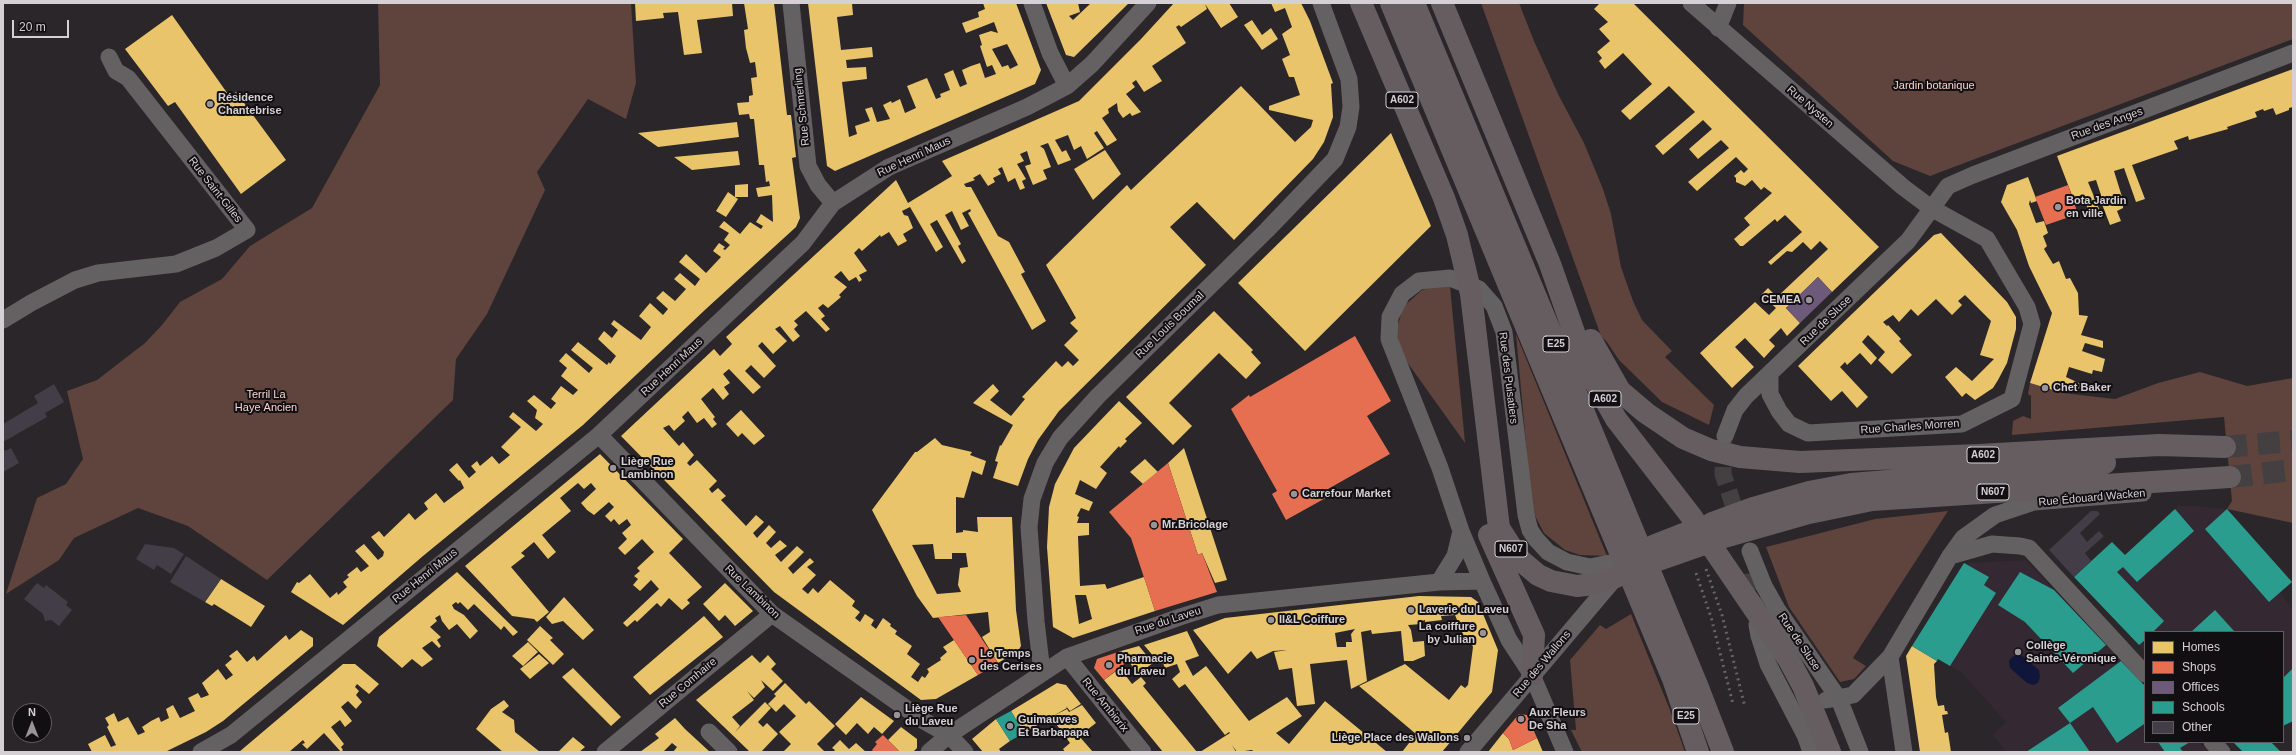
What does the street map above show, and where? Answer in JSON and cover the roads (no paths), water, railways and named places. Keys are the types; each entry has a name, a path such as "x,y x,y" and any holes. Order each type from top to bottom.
{"highway":[{"name":"A602","path":"1361,3 1444,198 1457,234 1471,294 1486,435 1486,521 1489,536 1534,635 1532,674"},
{"name":"E25","path":"1391,3 1673,679 1698,752"},
{"name":"E25","path":"1414,3 1694,677 1723,752"},
{"name":"A602","path":"1442,3 1550,264 1576,338 1602,394 1616,419 1709,530 1790,660 1803,686 1830,752"},
{"name":"A602","path":"1550,264 1620,391 1646,413 1683,438 1718,443 1740,457 1800,462 2158,446 2225,447"},
{"name":"N607","path":"1486,435 1499,528 1519,559 1538,575 1564,584 1594,584 1613,570"},
{"name":"N607","path":"1656,553 1709,530 1756,517 1809,492 1851,484 2160,459 2225,447"},
{"name":"N607","path":"1756,517 1809,513 1872,500 2230,477"}],"street":[{"name":"Rue Schmerling","path":"791,3 808,166 818,184 833,203"},
{"path":"1032,3 1050,53 1068,86"},
{"name":"Rue Henri Maus","path":"201,752 231,735 599,435 803,242 833,203 889,167 1027,107 1068,86 1092,64 1148,3"},
{"name":"Rue Louis Boumal","path":"1042,672 1036,621 1029,527 1032,499 1045,463 1060,438 1098,396 1267,230 1335,159 1349,121 1351,107 1349,79 1321,3"},
{"name":"Rue Nysten","path":"1691,3 1903,187 1931,208"},
{"path":"1718,28 1728,3"},
{"name":"Rue des Anges","path":"1931,208 1948,186 1973,175 2293,53"},
{"name":"Rue Saint-Gilles","path":"3,320 74,280 98,273 176,264 216,248 247,230 128,78 116,71 109,57"},
{"name":"Rue de Sluse","path":"1718,443 1735,410 1770,374 1908,241 1931,208"},
{"name":"Rue Charles Morren","path":"1770,374 1770,394 1779,411 1789,424 1808,433 1962,424 2012,399 2032,324 2027,307 1987,239 1931,208"},
{"name":"Rue des Puisatiers","path":"1565,752 1532,674 1509,640 1461,532 1440,468 1389,339 1390,317 1402,294 1420,281 1450,278 1479,289 1494,306 1504,332 1522,490 1530,530 1548,552 1567,562 1613,570"},
{"name":"Rue Lambinon","path":"599,435 772,614 924,721 949,735 965,752"},
{"name":"Rue Édouard Wacken","path":"1832,699 1853,695 1890,657 1950,556 1963,538 1995,515 2027,504 2162,492 2186,486 2199,479"},
{"path":"1439,582 1455,556 1461,532"},
{"path":"1950,556 1992,544 2029,548 2144,673"},
{"name":"Rue de Sluse","path":"1752,573 1750,551 1764,586 1832,699 1860,752"},
{"name":"Rue des Wallons","path":"1468,752 1532,674 1613,570"},
{"name":"Rue du Laveu","path":"929,752 949,735 1042,672 1068,657 1133,632 1218,605 1439,582 1482,581"},
{"name":"Rue Comhaire","path":"605,752 772,614"},
{"path":"1757,624 1759,636 1768,664 1805,735 1811,752"},
{"name":"Rue Ambiorix","path":"1068,657 1143,752"},
{"path":"1890,657 1904,752"},
{"path":"1768,664 1791,684"},
{"path":"709,732 729,752"},
{"path":"2213,743 2222,752"}],"water":[{"path":"2020,654 2039,670 2040,677 2038,683 2033,685 2027,683 2010,668 2009,661 2012,657"}],"tunnel":[{"path":"2225,447 2293,441"},
{"path":"1724,442 1723,474 1740,525"},
{"path":"2230,477 2293,470"},
{"path":"1752,573 1756,611"}],"railway":[{"path":"1706,569 1722,615 1745,707"},
{"path":"1696,573 1711,617 1733,704"}],"place":[{"name":"Résidence Chantebrise","path":"210,104"},
{"name":"Bota Jardin en ville","path":"2058,207"},
{"name":"CEMEA","path":"1809,300"},
{"name":"Chet Baker","path":"2045,388"},
{"name":"Liège Rue Lambinon","path":"613,468"},
{"name":"Carrefour Market","path":"1294,494"},
{"name":"Mr.Bricolage","path":"1154,525"},
{"name":"Laverie du Laveu","path":"1411,610"},
{"name":"Il&L Coiffure","path":"1271,620"},
{"name":"La coiffure by Julian","path":"1483,633"},
{"name":"Collège Sainte-Véronique","path":"2018,652"},
{"name":"Le Temps des Cerises","path":"972,660"},
{"name":"Pharmacie du Laveu","path":"1109,665"},
{"name":"Liège Rue du Laveu","path":"897,715"},
{"name":"Aux Fleurs De Sha","path":"1521,719"},
{"name":"Guimauves Et Barbapapa","path":"1010,726"},
{"name":"Liège Place des Wallons","path":"1467,738"}],"park label":[{"name":"Jardin botanique","path":"1934,86"},
{"name":"Terril La Haye Ancien","path":"266,401"}]}
